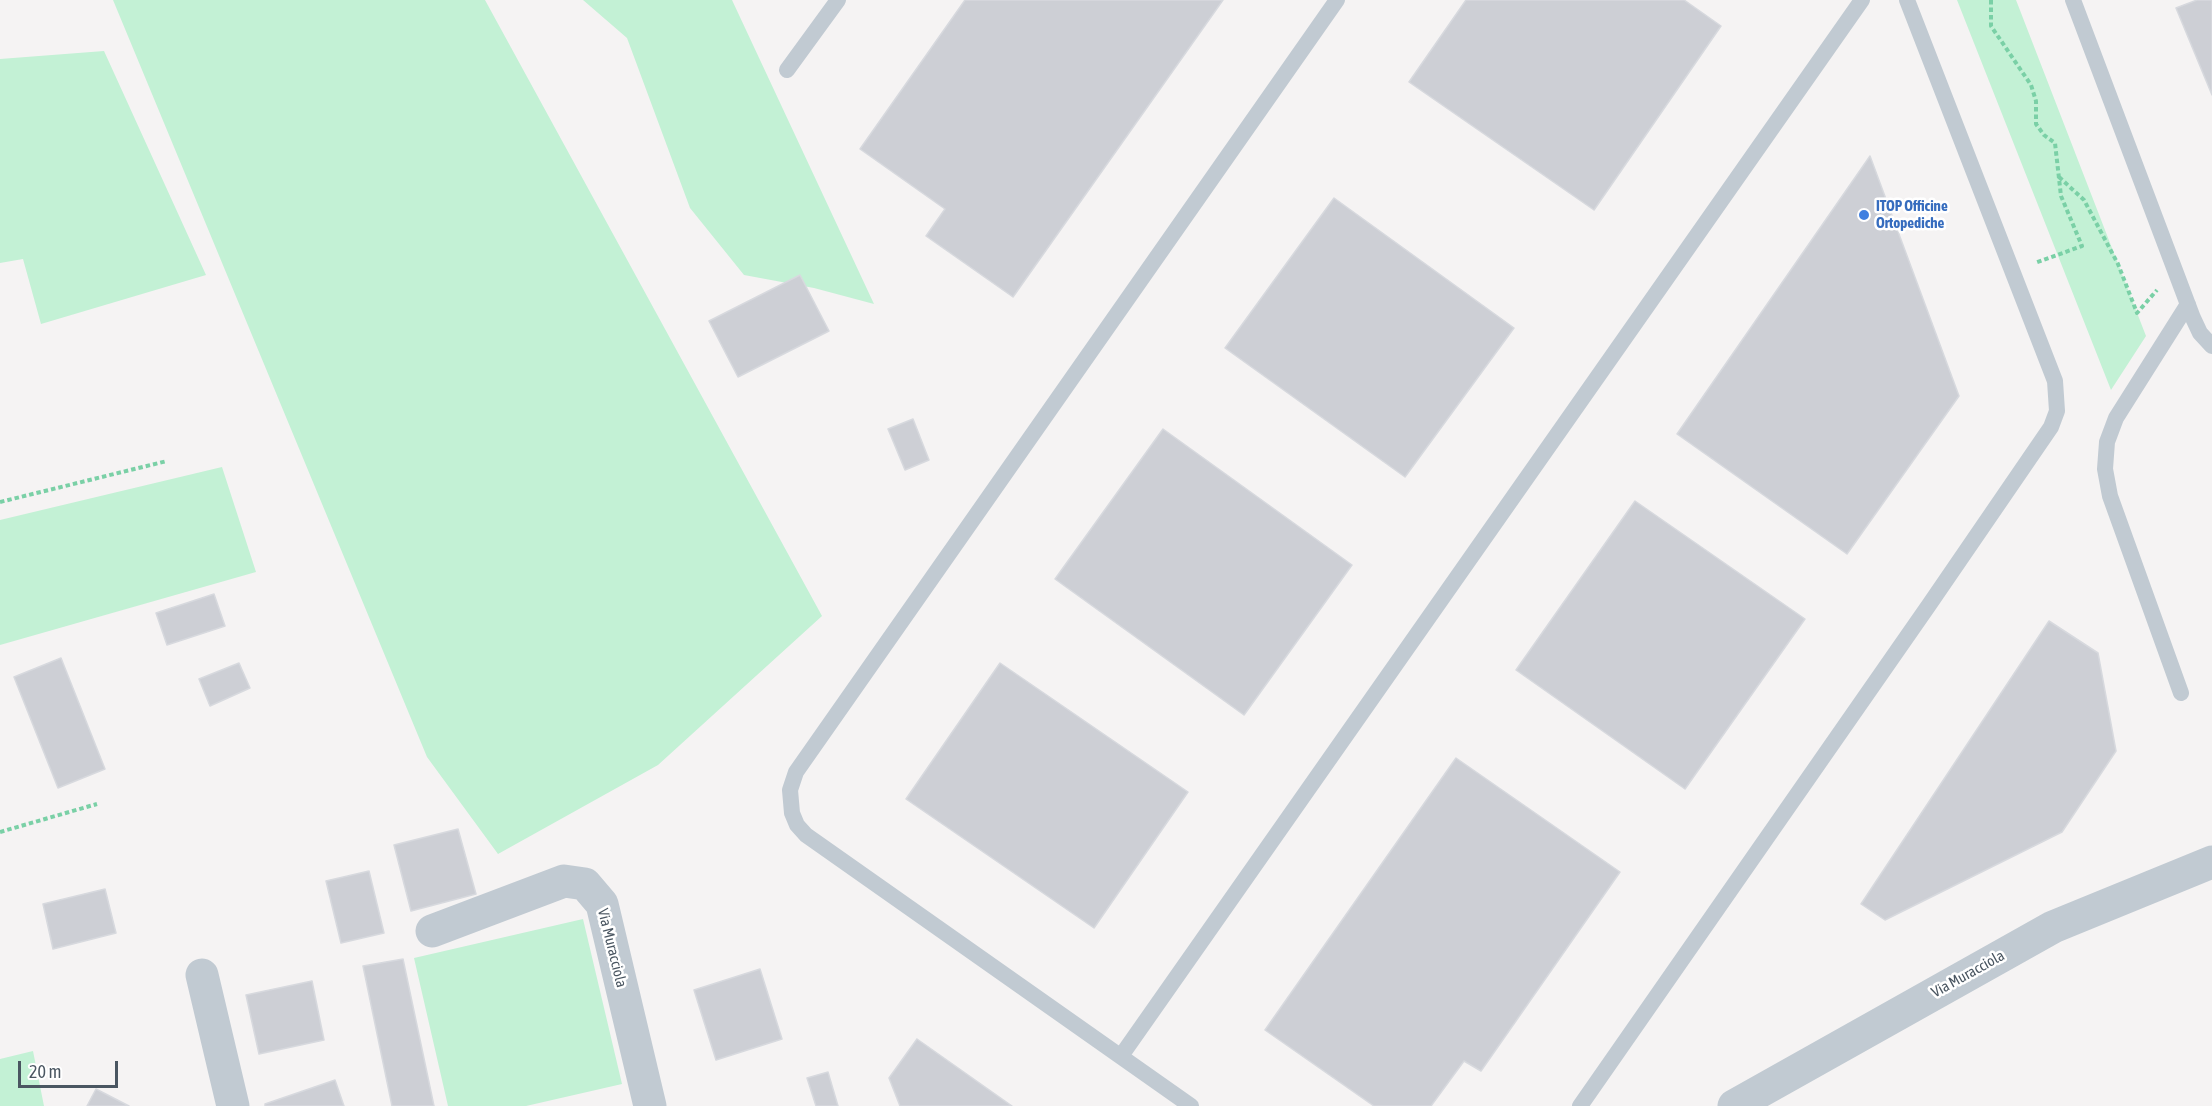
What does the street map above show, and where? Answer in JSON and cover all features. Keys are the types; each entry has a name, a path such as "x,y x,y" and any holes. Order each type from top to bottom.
{"street":[{"name":"Via Muracciola","path":"1734,1106 2053,927 2212,862"},
{"name":"Via Muracciola","path":"432,931 564,881 585,884 602,904 650,1106"},
{"path":"202,975 233,1106"}],"lane":[{"path":"787,70 838,0"},
{"path":"1191,1106 806,835 797,825 792,813 790,790 803,762 1337,0"},
{"path":"1121,1056 1862,0"},
{"path":"1580,1106 2051,427 2057,411 2055,381 1907,0"},
{"path":"2073,0 2188,304 2200,333 2212,346"},
{"path":"2181,693 2110,496 2105,469 2107,442 2116,418 2188,304"}],"path":[{"path":"1991,0 1992,26 2031,85 2036,101 2036,124 2044,135 2055,143 2061,196 2082,246 2012,271"},
{"path":"2059,177 2084,200 2118,264 2137,313"},
{"path":"0,502 167,461"},
{"path":"0,832 97,804"}],"green space":[{"path":"113,0 485,0 822,616 658,765 498,854 427,757"},
{"path":"583,0 732,0 874,304 814,288 744,275 690,208 627,38"},
{"path":"1957,0 2016,0 2146,336 2111,390"},
{"path":"104,51 206,275 41,324 23,259 0,263 0,59"},
{"path":"222,467 256,572 0,645 0,520"},
{"path":"583,919 622,1084 526,1106 448,1106 414,958"},
{"path":"33,1051 44,1106 0,1106 0,1059"}],"building":[{"path":"965,0 1223,0 1013,297 926,236 945,209 860,149"},
{"path":"1466,0 1684,0 1721,26 1594,210 1409,82"},
{"path":"2197,0 2212,0 2212,95 2176,8"},
{"path":"1870,156 1959,396 1847,554 1677,434"},
{"path":"1334,198 1514,328 1405,477 1225,348"},
{"path":"800,275 829,331 738,377 709,321"},
{"path":"913,419 929,460 905,470 888,429"},
{"path":"1163,429 1352,565 1244,715 1055,579"},
{"path":"1635,501 1805,619 1685,789 1516,670"},
{"path":"214,594 225,626 167,645 156,613"},
{"path":"2049,621 2098,653 2116,751 2062,832 1885,920 1861,904"},
{"path":"61,658 105,769 58,788 14,677"},
{"path":"239,663 250,688 210,706 199,679"},
{"path":"1000,663 1188,792 1094,928 906,799"},
{"path":"1456,758 1620,872 1481,1071 1464,1061 1431,1106 1374,1106 1265,1030"},
{"path":"458,829 476,894 411,911 394,845"},
{"path":"369,871 384,933 341,943 326,881"},
{"path":"105,889 116,933 53,949 43,904"},
{"path":"403,959 434,1106 392,1106 363,966"},
{"path":"760,969 782,1039 716,1060 694,990"},
{"path":"312,981 324,1040 259,1054 246,995"},
{"path":"917,1039 1012,1106 900,1106 889,1078"},
{"path":"828,1072 838,1106 816,1106 807,1078"},
{"path":"335,1080 344,1106 265,1106 265,1104"},
{"path":"96,1089 129,1106 87,1106"}],"place":[{"name":"ITOP Officine Ortopediche","path":"1864,215"}]}
